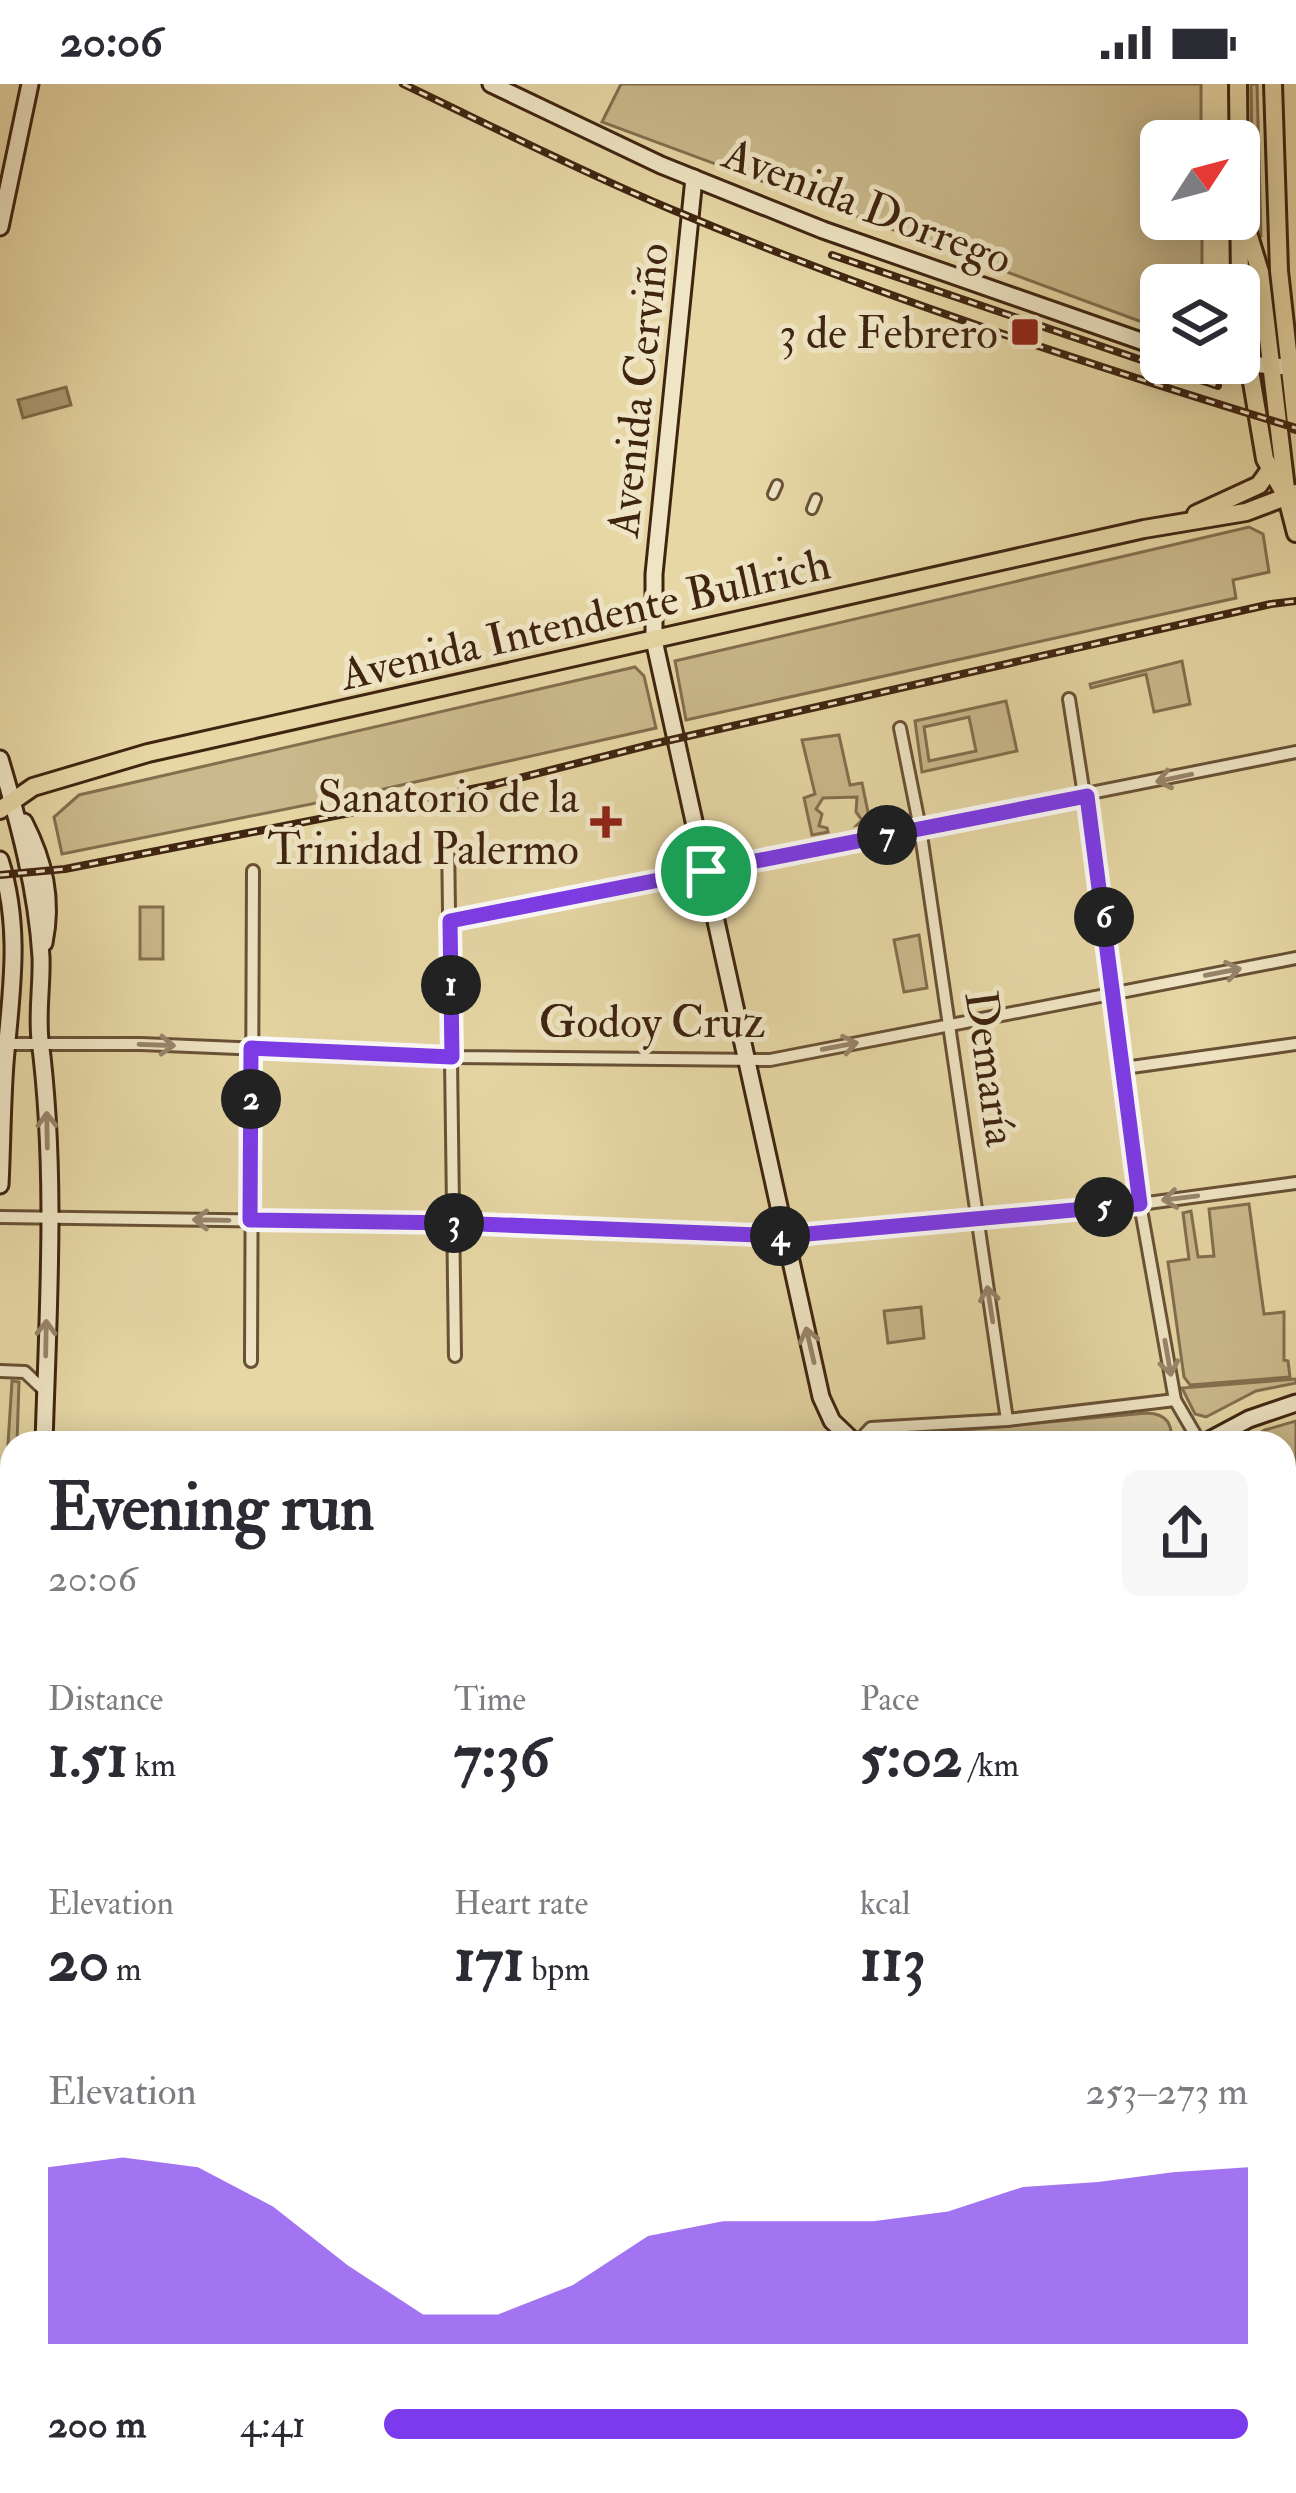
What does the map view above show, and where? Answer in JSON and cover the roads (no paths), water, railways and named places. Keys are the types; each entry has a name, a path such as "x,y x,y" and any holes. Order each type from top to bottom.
{"main road":[{"path":"0,227 30,84"},
{"name":"Avenida Dorrego","path":"491,84 661,165 734,194 950,277 1140,341"},
{"path":"1238,84 1239,120"},
{"path":"1273,84 1276,240 1296,423"},
{"path":"661,165 682,190 692,214 711,196 734,194"},
{"name":"Avenida Cerviño","path":"694,178 654,574 654,640 821,1397 832,1421 843,1431"},
{"path":"1250,240 1288,367 1296,533"},
{"path":"1245,384 1269,471 1292,495"},
{"path":"1292,495 1296,464"},
{"name":"Avenida Intendente Bullrich","path":"1179,522 1259,485 1269,471"},
{"name":"Avenida Intendente Bullrich","path":"6,805 44,783 148,753 1179,522 1246,512 1292,495"},
{"path":"0,759 6,805 35,903 41,957 48,1218 44,1431"},
{"path":"0,860 15,928 4,1044 0,1185"},
{"path":"1226,1431 1296,1403"}],"street":[{"path":"1069,699 1115,993 1140,1204 1175,1400 1194,1431"},
{"name":"Demaría","path":"899,728 920,828 1007,1420"},
{"path":"450,921 1296,752"},
{"path":"448,837 454,1356"},
{"path":"251,1360 253,871"},
{"name":"Godoy Cruz","path":"4,1044 452,1057 770,1060 1296,958"},
{"path":"1124,1068 1296,1044"},
{"path":"0,1217 454,1223 785,1236 1140,1204 1296,1183"},
{"path":"0,1372 25,1372 45,1390"},
{"path":"868,1431 1175,1400"}],"railway":[{"path":"403,84 634,193 822,270 1058,353 1296,428"},
{"path":"832,255 1218,386"},
{"path":"0,875 65,869 492,785 653,744 1296,601"}],"place":[{"name":"3 de Febrero","path":"1025,332"},
{"name":"Sanatorio de la Trinidad Palermo","path":"606,822"}]}
